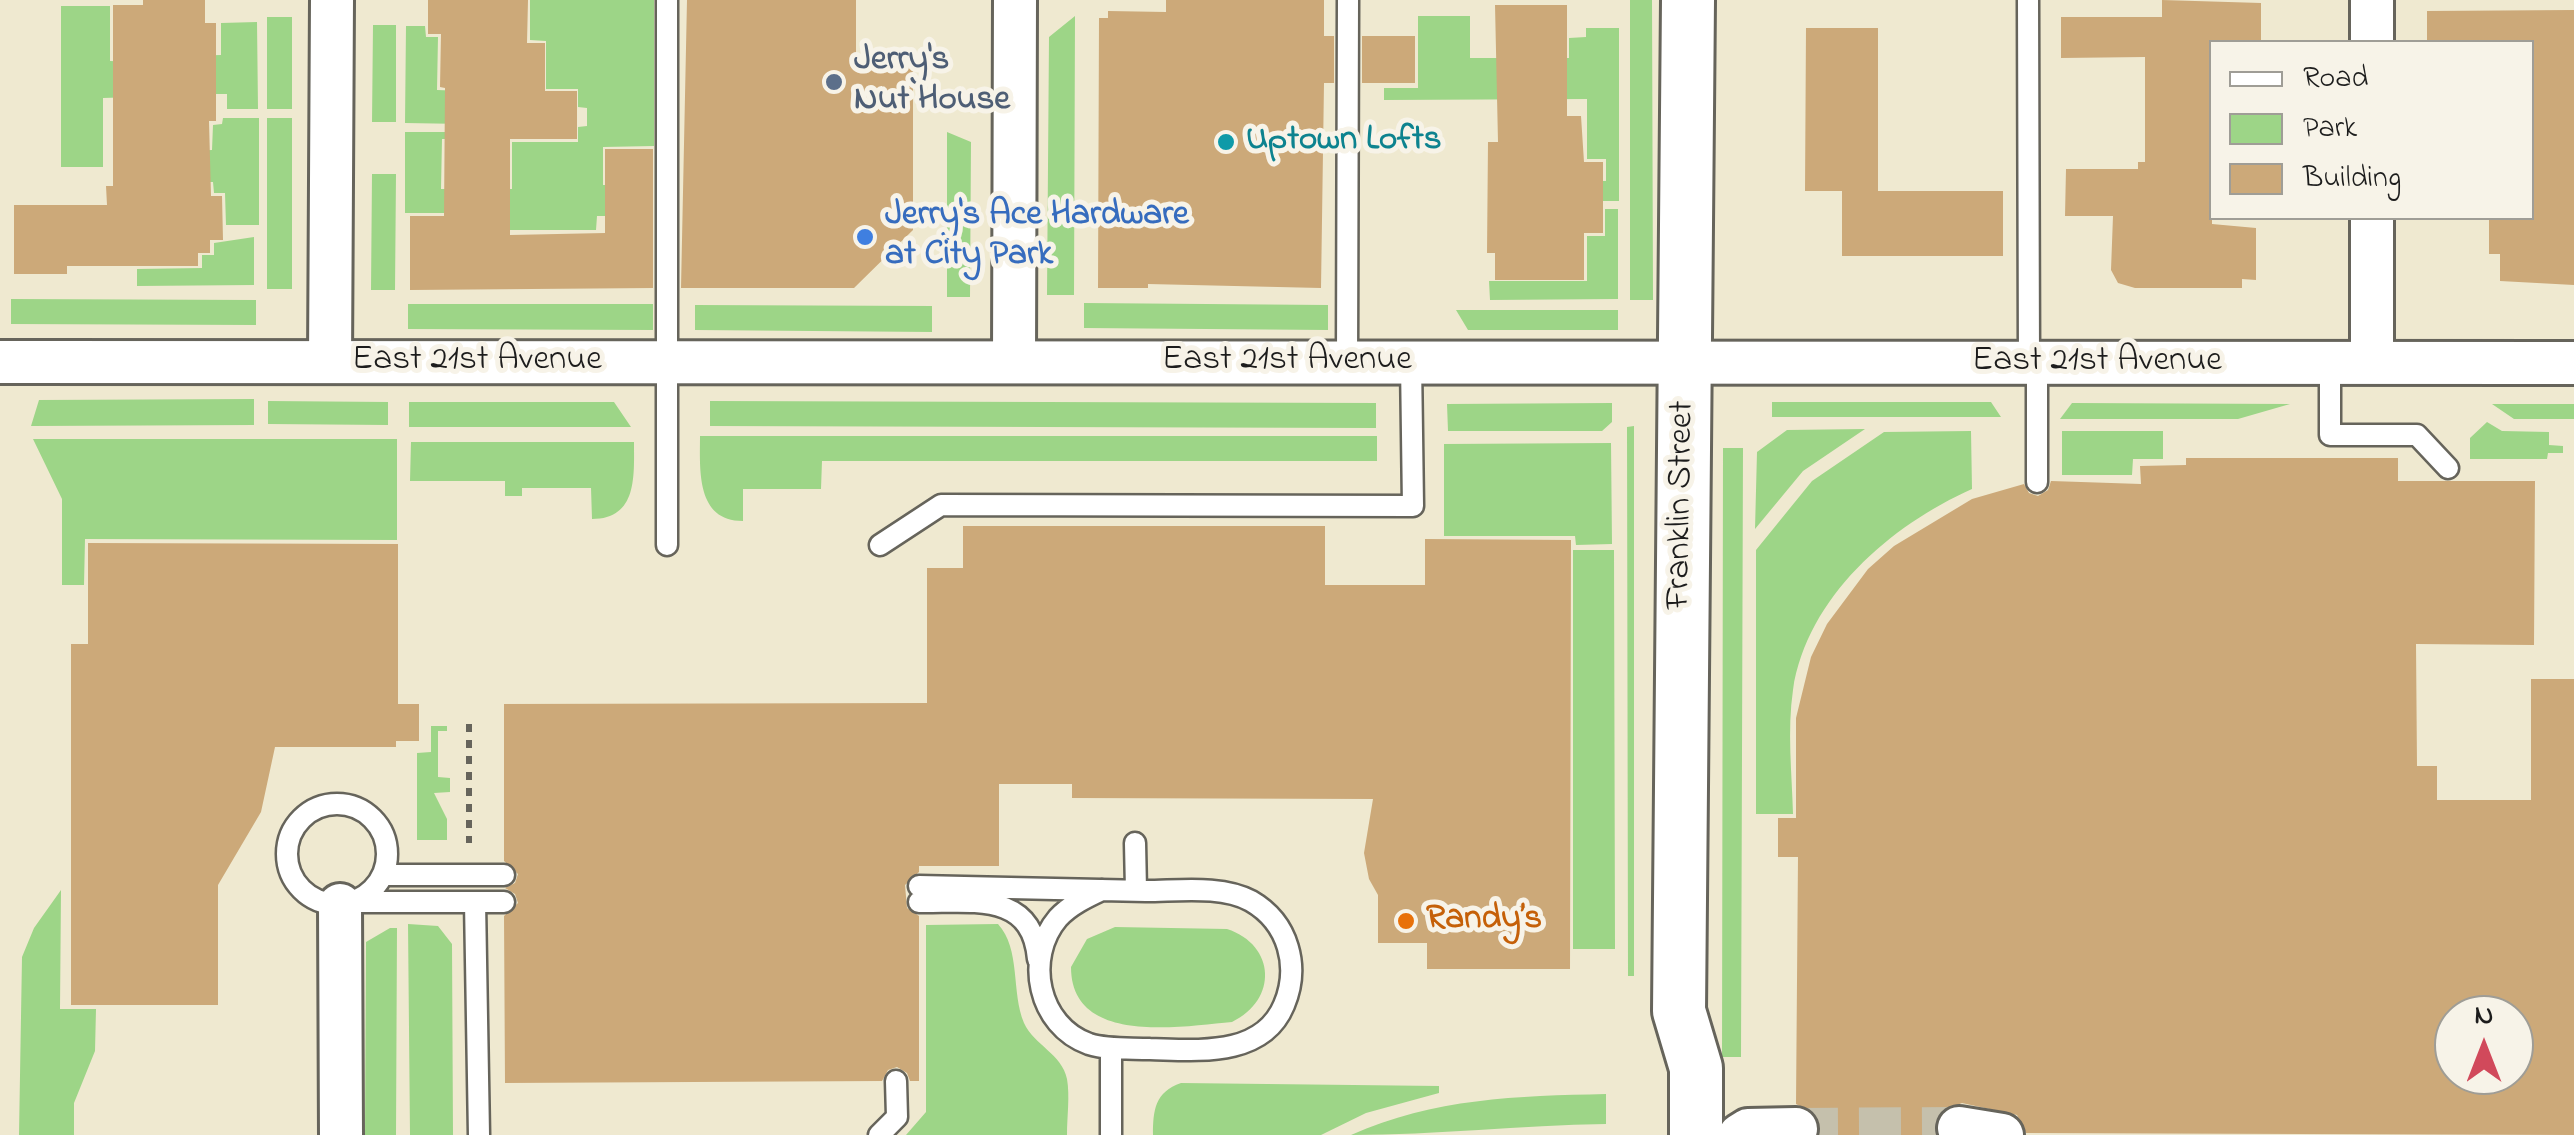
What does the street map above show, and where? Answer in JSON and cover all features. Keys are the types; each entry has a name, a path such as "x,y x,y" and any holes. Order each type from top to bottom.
{"street":[{"path":"330,362 332,0"},
{"path":"1014,362 1015,0"},
{"name":"Franklin Street","path":"1688,0 1679,1011 1696,1068 1696,1135"},
{"path":"2372,0 2372,40"},
{"path":"2372,220 2372,363"},
{"name":"East 21st Avenue","path":"0,362 2574,363"},
{"path":"341,1135 346,904"},
{"name":"Franklin Street","path":"1660,1135 1660,1068 1679,1011"},
{"path":"1959,1128 2002,1135"},
{"path":"1740,1135 1748,1130 1796,1129"}],"lane":[{"path":"667,0 667,545"},
{"path":"1346,362 1348,0"},
{"path":"2028,0 2037,482"},
{"path":"880,545 941,505 1413,506 1411,362"},
{"path":"2330,363 2330,435 2417,435 2448,468"},
{"path":"346,904 366,897 384,875 387,844 372,817 344,804 313,810 291,832 287,862 300,890 314,900 346,904 504,902"},
{"path":"1136,843 1136,890"},
{"path":"384,875 504,876"},
{"path":"1039,963 1045,938 1059,917 1102,890"},
{"path":"1102,890 1136,890 1224,892 1249,900 1270,914 1285,937 1293,962 1290,990 1280,1014 1261,1034 1236,1046 1111,1048 1089,1044 1067,1031 1050,1012 1040,988 1032,929 1012,910 919,894 1102,890"},
{"path":"476,902 479,1135"},
{"path":"1111,1048 1111,1135"},
{"path":"878,1135 897,1117 896,1081"}],"path":[{"path":"470,724 470,845"}],"green space":[{"path":"530,0 654,0 654,146 603,147 603,185 648,185 648,216 597,216 596,230 455,230 455,189 512,189 512,142 578,142 578,127 587,126 587,108 578,107 578,89 546,89 546,41 530,40"},
{"path":"1630,0 1652,0 1653,300 1630,300"},
{"path":"61,6 110,6 110,61 135,62 135,97 103,98 103,167 61,167"},
{"path":"1075,16 1074,295 1047,295 1049,37"},
{"path":"1418,16 1470,16 1470,58 1569,58 1569,38 1586,37 1586,28 1619,28 1619,201 1588,201 1588,181 1606,181 1606,159 1587,159 1587,99 1384,100 1384,88 1418,88"},
{"path":"267,17 292,17 292,109 267,109"},
{"path":"257,22 258,109 227,109 227,94 209,94 181,56 221,55 221,23"},
{"path":"373,25 396,25 396,122 372,122"},
{"path":"406,26 425,26 426,37 438,37 437,90 464,91 464,124 405,123"},
{"path":"223,118 259,118 259,225 226,225 225,193 214,193 213,182 115,181 180,151 212,150 213,125 222,124"},
{"path":"267,118 292,118 292,289 267,289"},
{"path":"405,132 464,132 464,139 442,139 441,189 451,189 451,213 405,213"},
{"path":"947,132 971,142 970,297 947,297"},
{"path":"372,174 396,174 395,290 371,290"},
{"path":"1605,209 1618,209 1618,299 1490,300 1489,281 1587,281 1587,236 1605,236"},
{"path":"254,237 254,285 137,286 137,269 202,268 202,255 214,255 214,243"},
{"path":"11,299 256,300 256,325 11,324"},
{"path":"1084,303 1328,305 1328,330 1084,328"},
{"path":"408,304 653,304 653,330 408,329"},
{"path":"695,305 932,306 932,332 695,330"},
{"path":"1456,310 1618,310 1618,330 1468,330"},
{"path":"254,399 254,425 31,426 39,400"},
{"path":"268,401 388,402 388,425 268,424"},
{"path":"710,401 1376,403 1376,428 710,426"},
{"path":"409,402 614,402 631,427 409,427"},
{"path":"1772,402 1991,402 2001,417 1772,417"},
{"path":"1612,403 1612,422 1602,431 1448,431 1447,404"},
{"path":"2072,403 2290,404 2238,419 2060,419"},
{"path":"2492,404 2574,404 2574,419 2514,419"},
{"path":"2487,422 2502,431 2549,432 2549,445 2563,446 2563,453 2548,453 2547,459 2470,459 2470,438"},
{"path":"1634,426 1634,976 1628,976 1627,427"},
{"path":"1865,429 1803,471 1755,529 1757,452 1787,430"},
{"path":"1971,431 1972,489 1942,504 1883,544 1834,595 1815,624 1801,656 1791,705 1793,814 1756,814 1756,550 1812,481 1884,432"},
{"path":"2062,431 2163,431 2163,459 2133,459 2132,475 2062,475"},
{"path":"700,436 1377,436 1377,461 822,461 821,489 743,489 743,521 728,519 709,503 701,478"},
{"path":"33,439 397,439 397,540 85,539 84,585 62,585 62,499"},
{"path":"411,442 634,442 633,481 626,503 618,512 592,519 591,488 522,488 522,496 505,496 505,481 410,481"},
{"path":"1611,443 1612,544 1576,545 1575,536 1444,536 1444,444"},
{"path":"1723,448 1743,448 1741,1057 1722,1057"},
{"path":"1573,550 1614,550 1615,949 1573,949"},
{"path":"431,726 447,726 447,731 438,731 438,777 450,778 450,792 434,793 447,819 447,840 417,840 417,753 431,752"},
{"path":"61,890 60,1009 96,1009 95,1051 74,1103 74,1135 19,1135 22,957 34,928"},
{"path":"408,924 438,926 452,944 453,1135 410,1135"},
{"path":"998,924 1010,946 1024,1023 1060,1063 1067,1079 1067,1135 906,1135 926,1112 926,925"},
{"path":"1115,927 1227,929 1255,947 1265,973 1264,987 1258,1000 1232,1022 1157,1027 1108,1020 1089,1009 1076,992 1071,967 1087,939"},
{"path":"397,928 396,1135 365,1135 366,942"},
{"path":"1181,1083 1439,1086 1439,1093 1366,1113 1321,1135 1153,1135 1157,1103 1166,1091"},
{"path":"1606,1094 1606,1124 1351,1135 1413,1113 1476,1101"}],"building":[{"path":"143,0 205,0 205,23 216,23 216,121 209,121 211,196 222,196 223,240 210,240 210,253 198,253 198,266 67,266 67,274 14,274 14,205 107,205 106,186 113,186 113,5 143,5"},
{"path":"428,0 528,0 527,43 545,43 545,91 577,91 577,139 510,139 510,235 605,233 605,149 653,149 653,288 410,290 410,216 444,216 445,88 440,87 441,34 428,34"},
{"path":"687,0 856,0 856,60 913,60 913,230 854,288 681,288"},
{"name":"Uptown Lofts","path":"1166,0 1324,0 1324,36 1334,36 1334,83 1324,83 1321,288 1148,284 1148,288 1098,288 1099,18 1108,18 1108,11 1166,12"},
{"path":"2162,0 2261,3 2261,40 2209,40 2209,220 2212,224 2256,228 2256,280 2242,279 2242,288 2135,288 2118,283 2111,270 2113,216 2065,216 2066,169 2138,169 2138,162 2145,162 2145,57 2061,58 2061,17 2162,17"},
{"path":"1495,5 1567,5 1567,116 1581,116 1584,162 1603,162 1603,233 1584,233 1584,280 1495,280 1495,253 1487,253 1488,142 1498,142"},
{"path":"2574,10 2574,285 2500,281 2500,254 2489,254 2489,220 2534,220 2534,40 2427,40 2427,11"},
{"path":"1806,28 1878,28 1878,191 2003,191 2003,256 1842,256 1842,191 1805,191"},
{"path":"1362,36 1415,36 1415,83 1362,83"},
{"path":"2186,458 2398,458 2398,481 2535,481 2534,645 2416,644 2417,766 2437,766 2437,800 2531,800 2531,679 2574,679 2574,1135 2026,1133 2017,1115 1962,1103 1940,1112 1935,1135 1820,1135 1817,1115 1796,1104 1798,857 1778,857 1778,818 1796,818 1796,718 1811,657 1827,624 1868,569 1894,546 1972,499 2024,484 2029,493 2038,496 2048,490 2051,481 2141,484 2140,466 2186,465"},
{"path":"963,526 1325,526 1325,585 1425,585 1425,539 1571,540 1570,969 1427,969 1427,943 1378,943 1378,895 1369,879 1364,853 1373,799 1072,798 1072,784 999,784 999,866 919,866 919,872 905,885 907,908 919,916 919,1081 910,1081 907,1073 897,1067 888,1070 882,1081 505,1083 504,916 518,903 515,894 505,888 515,883 518,874 504,861 504,704 927,703 927,568 963,568"},
{"path":"88,543 398,544 398,704 419,704 419,741 396,741 396,747 275,747 261,812 218,885 218,1005 71,1005 71,644 88,644"}],"tunnel":[{"path":"1796,1129 1959,1128"}],"place":[{"name":"Jerry's Nut House","path":"834,82"},
{"name":"Uptown Lofts","path":"1226,142"},
{"name":"Jerry's Ace Hardware at City Park","path":"865,237"},
{"name":"Randy’s","path":"1406,921"}]}
